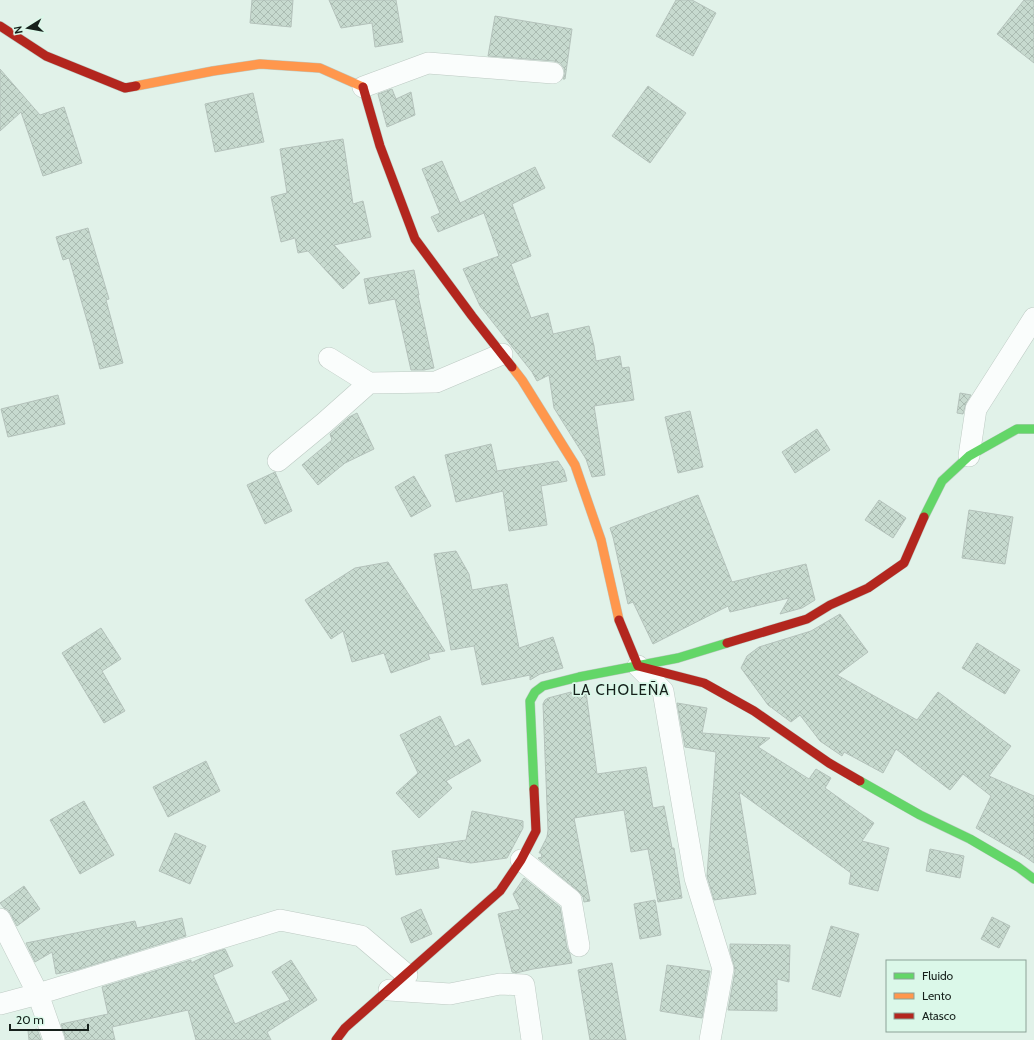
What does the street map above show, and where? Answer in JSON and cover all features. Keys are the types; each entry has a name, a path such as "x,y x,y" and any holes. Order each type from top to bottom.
{"street":[{"path":"0,26 46,56 125,88 213,71 260,64 320,68 363,87 428,63 553,73"},
{"path":"363,87 380,146 415,239 522,380 575,465 601,540 620,623 638,666 663,691 695,878 723,969 710,1040"},
{"path":"969,456 976,409 1034,318"},
{"path":"329,358 369,383 436,382 502,354"},
{"path":"278,461 369,383"},
{"path":"336,1040 345,1028 407,975 500,891 521,860 536,831 530,701 535,692 543,686 579,677 678,658 807,619 830,605 868,588 904,562 924,516 942,481 969,456 1017,430 1034,429"},
{"path":"638,666 704,683 754,711 828,763 920,815 970,839 1018,867 1034,879"},
{"path":"521,860 571,900 579,946"},
{"path":"0,919 38,994 54,1040"},
{"path":"0,1004 38,994 280,920 361,936 407,975"},
{"path":"389,990 450,994 500,984 524,985 532,1040"}],"building":[{"path":"252,0 293,0 291,27 250,23"},
{"path":"329,0 396,0 403,42 375,47 372,23 341,28"},
{"path":"676,0 692,0 716,13 693,56 656,36"},
{"path":"1024,0 1034,0 1034,63 997,34"},
{"path":"495,16 572,29 565,79 563,79 565,74 564,68 560,63 554,61 488,56"},
{"path":"0,69 40,115 64,107 82,163 43,176 21,112 0,131"},
{"path":"648,86 686,113 650,163 612,136"},
{"path":"392,89 396,99 411,92 415,115 387,127 378,94"},
{"path":"253,93 264,142 215,152 205,104"},
{"path":"343,139 353,204 363,201 371,237 334,245 360,273 343,289 308,251 298,253 295,238 281,242 271,197 287,193 280,149"},
{"path":"442,161 460,203 535,167 545,188 512,204 531,256 511,264 531,318 548,313 553,334 589,326 596,361 620,356 622,368 629,367 634,400 594,406 605,475 592,477 586,459 554,408 549,375 537,381 532,372 480,306 463,269 499,256 484,213 438,232 431,217 440,213 422,169"},
{"path":"88,228 109,299 106,300 123,363 100,369 69,258 63,260 56,237"},
{"path":"414,270 434,368 424,370 411,370 395,299 369,304 364,279"},
{"path":"960,393 971,395 966,403 963,414 957,413"},
{"path":"58,395 65,424 8,437 1,409"},
{"path":"690,411 703,467 678,473 665,417"},
{"path":"357,413 374,449 345,463 318,485 302,465 332,440 330,434 349,417"},
{"path":"817,429 830,450 795,473 782,452"},
{"path":"491,444 497,471 558,461 564,470 567,481 541,486 547,525 509,531 503,491 456,502 445,455"},
{"path":"275,472 292,511 265,524 247,485"},
{"path":"414,476 431,506 411,517 395,487"},
{"path":"698,495 732,582 806,564 815,600 802,608 780,614 789,598 730,612 728,606 653,644 633,602 628,604 610,528"},
{"path":"879,500 906,518 893,538 865,520"},
{"path":"969,510 1013,517 1005,564 962,558"},
{"path":"456,551 469,574 472,590 507,584 519,648 553,637 563,668 540,674 530,680 530,675 482,685 474,646 451,650 434,554"},
{"path":"388,562 445,651 428,654 430,659 391,673 384,653 352,662 343,631 331,639 305,600 355,568"},
{"path":"840,614 868,652 837,675 917,720 938,692 1011,746 989,776 1034,796 1034,863 976,828 991,796 963,774 950,790 896,749 883,773 844,752 842,756 820,741 800,715 791,722 768,705 741,668 747,656 759,647 811,631"},
{"path":"101,628 121,659 102,671 125,711 104,723 62,653"},
{"path":"977,643 1020,670 1005,694 962,668"},
{"path":"571,692 572,694 586,692 597,774 646,767 653,808 664,806 672,848 674,848 682,898 658,902 648,849 631,852 624,810 574,818 590,901 584,902 583,897 578,891 538,858 542,857 541,853 539,853 547,837 548,830 543,704 548,698"},
{"path":"677,703 707,708 702,733 770,738 758,747 809,779 816,769 831,778 825,788 874,823 862,841 889,848 878,891 849,884 851,873 739,792 756,894 714,900 707,876 716,752 685,747"},
{"path":"440,716 455,747 469,739 481,761 446,781 452,788 419,818 396,793 418,773 400,735"},
{"path":"206,761 220,791 168,817 153,787"},
{"path":"84,801 114,855 80,874 50,820"},
{"path":"472,811 523,821 523,828 507,858 471,863 437,857 439,868 396,875 392,851 466,840"},
{"path":"175,833 206,846 190,884 159,871"},
{"path":"930,849 964,856 960,878 926,871"},
{"path":"524,878 560,907 567,948 572,963 516,973 512,972 498,914 520,909 513,894"},
{"path":"24,886 40,909 17,926 10,913 0,903"},
{"path":"655,900 661,935 640,939 634,904"},
{"path":"421,909 432,934 411,943 401,918"},
{"path":"992,917 1010,926 999,948 981,939"},
{"path":"182,918 186,936 76,970 56,974 52,952 35,962 26,943 135,921 137,928"},
{"path":"831,926 859,934 840,997 812,989"},
{"path":"730,944 790,945 789,982 777,979 777,1011 728,1010 735,971 730,951"},
{"path":"225,949 233,966 213,975 235,1024 290,1000 272,972 291,960 317,1000 267,1032 271,1040 196,1040 188,1010 112,1027 115,1040 66,1040 61,1024 108,1014 102,987 191,960 191,963 212,953"},
{"path":"612,963 626,1040 590,1040 578,970"},
{"path":"667,965 710,971 702,1018 660,1011"},
{"path":"37,1029 41,1040 29,1040 28,1031"}],"traffic: fast":[{"path":"924,517 942,481 969,456 1017,429 1034,429"},
{"path":"534,789 530,701 535,692 543,686 579,677 678,658 727,643"},
{"path":"860,781 920,815 970,839 1018,867 1034,879"}],"traffic: slow":[{"path":"136,86 213,71 260,64 320,68 363,87"},
{"path":"512,367 522,380 575,465 601,540 619,620"}],"traffic: jam":[{"path":"0,26 46,56 125,88 136,86"},
{"path":"363,87 380,146 415,239 512,367"},
{"path":"727,643 807,619 830,605 868,588 904,563 924,517"},
{"path":"619,620 638,666 704,683 754,711 829,763 860,781"},
{"path":"336,1040 345,1028 500,891 521,860 536,831 534,789"}],"district":[{"name":"LA CHOLEÑA","path":"621,690"}]}
